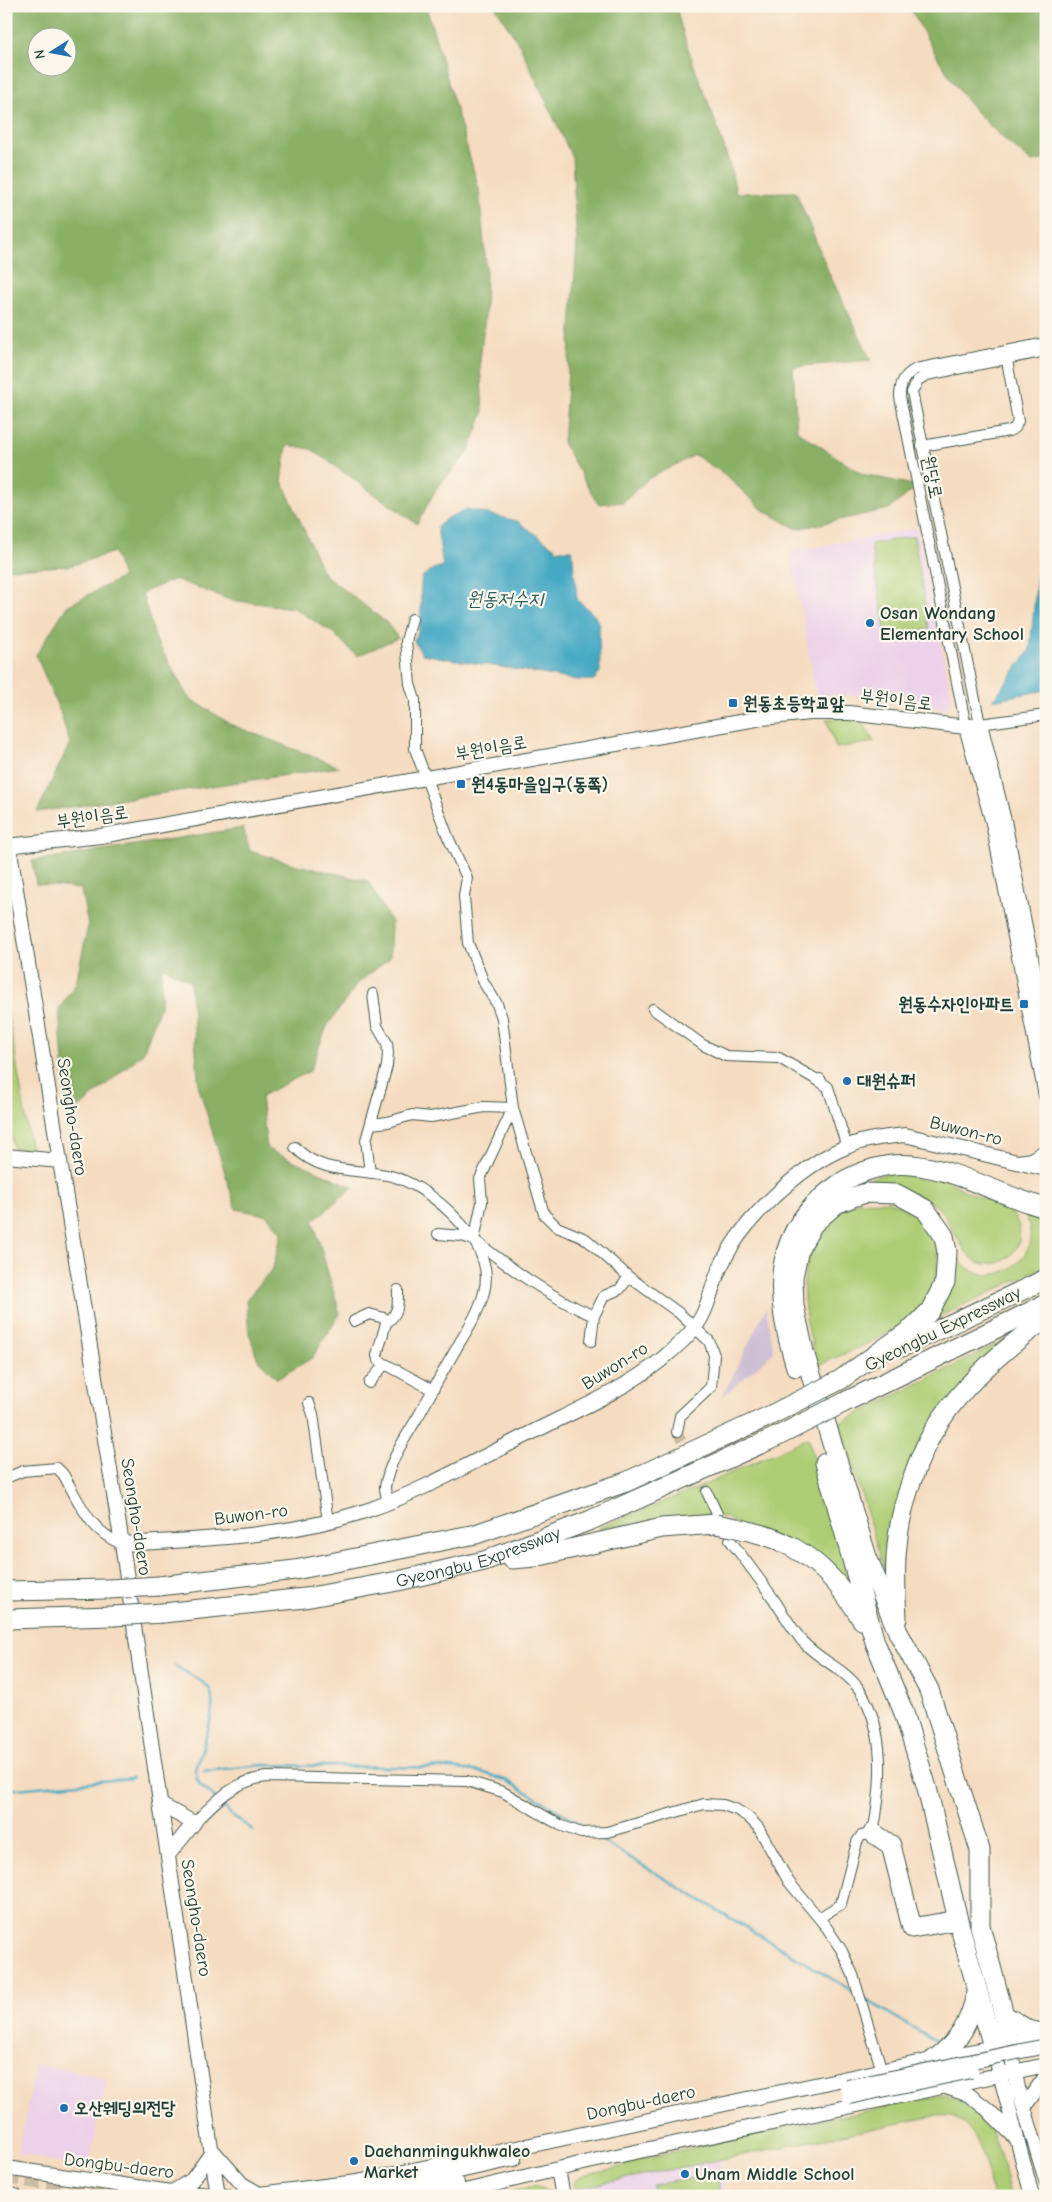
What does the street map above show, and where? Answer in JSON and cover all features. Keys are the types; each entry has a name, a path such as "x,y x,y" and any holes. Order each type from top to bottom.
{"highway":[{"path":"1001,2045 978,1993 958,1920 927,1788 904,1713 875,1642 822,1450 786,1333 780,1279 784,1258 794,1231 807,1210 852,1176 880,1168 909,1165 941,1170 1046,1208"},
{"path":"840,1380 913,1328 930,1311 946,1282 947,1252 944,1236 925,1209 897,1194 866,1193 836,1204 813,1224 799,1249 794,1277 794,1306 804,1352 867,1557 898,1632 929,1690 980,1850 980,1926 1004,2016 1001,2045"},
{"name":"Gyeongbu Expressway","path":"6,1591 159,1586 296,1570 476,1534 626,1482 768,1417 928,1333 1046,1279"},
{"name":"Gyeongbu Expressway","path":"6,1619 163,1613 305,1598 398,1581 484,1561 591,1520 776,1437 1046,1304"},
{"path":"898,1632 896,1546 907,1498 924,1454 940,1422 991,1361 1046,1319"},
{"path":"484,1561 535,1557 662,1528 716,1519 734,1534 782,1542 817,1563 849,1597 875,1642"},
{"path":"873,1833 891,1845 912,1928 958,1920"},
{"path":"932,2061 949,2049 960,2037 970,2018 978,1993"},
{"path":"1004,2016 1028,2030 1046,2035"}],"main road":[{"name":"부원이음로","path":"8,846 102,836 762,718 810,713 849,713 973,726"},
{"path":"973,726 993,823 1046,1033"},
{"name":"Seongho-daero","path":"8,846 122,1544 213,2151 218,2196"},
{"path":"6,887 22,924"},
{"path":"1021,939 1046,1096"},
{"name":"Buwon-ro","path":"122,1544 190,1541 253,1535 328,1522 388,1502 605,1396 643,1374 695,1327 704,1312 722,1263 738,1237 753,1219 797,1178 822,1160 847,1147 884,1137 905,1135 1046,1169"},
{"path":"1015,1162 1031,1160 1046,1151"},
{"path":"6,1156 60,1161"},
{"path":"160,1804 194,1823 168,1855"},
{"name":"Dongbu-daero","path":"242,2196 357,2182 932,2061 1046,2035"},
{"path":"1001,2045 1014,2071 1046,2180"},
{"path":"1001,2045 1000,2074 1032,2196"},
{"name":"Dongbu-daero","path":"399,2196 1046,2046"},
{"name":"Dongbu-daero","path":"345,2196 848,2092 1046,2054"},
{"path":"444,2196 942,2086 1046,2065"},
{"path":"1024,2107 1046,2076"},
{"path":"942,2086 969,2095 987,2109 1016,2139"},
{"path":"164,2193 192,2180 213,2151 242,2184 260,2195"},
{"name":"Dongbu-daero","path":"6,2168 164,2193 227,2196"},
{"path":"558,2170 563,2196"},
{"path":"6,2194 15,2196"}],"street":[{"name":"원당로","path":"973,726 912,392 918,380 928,375 1046,343"},
{"name":"원당로","path":"973,726 900,397 900,387 907,374 916,369 1006,355 1046,351"},
{"path":"922,446 1009,431 1015,428 1018,421 1006,355"},
{"path":"412,620 406,641 406,658 415,700 415,749 425,778 467,878 464,896 468,943 484,983 497,1004 502,1018 513,1108 544,1214 557,1227 586,1239 629,1278 680,1313 709,1342 714,1356 713,1380 707,1392 680,1416 677,1432"},
{"path":"973,726 1046,715"},
{"path":"370,1173 366,1140 388,1053 387,1043 378,1026 373,994"},
{"path":"653,1009 703,1045 726,1056 779,1058 820,1080 828,1087 847,1147"},
{"path":"371,1124 388,1122 412,1115 431,1117 484,1107 513,1108"},
{"path":"388,1502 385,1489 391,1468 473,1321 482,1298 486,1281 486,1269 474,1240 482,1202 480,1179 513,1108"},
{"path":"295,1147 303,1156 332,1168 391,1176 408,1182 437,1201 474,1240 537,1286 569,1305 594,1316"},
{"path":"438,1234 462,1236 474,1240"},
{"path":"591,1340 594,1316 604,1296 620,1289 629,1278"},
{"path":"398,1290 397,1310 394,1317 386,1323 377,1355 378,1360 384,1365 433,1390"},
{"path":"354,1321 369,1314 384,1318 386,1323"},
{"path":"368,1383 384,1365"},
{"path":"309,1403 313,1414 328,1522"},
{"path":"6,1478 23,1471 57,1468 63,1474 90,1522 112,1540 122,1544"},
{"path":"707,1492 716,1519"},
{"path":"734,1534 804,1643 845,1675 862,1695 876,1736 880,1768 879,1802 873,1833 862,1836 858,1842 841,1904 819,1918"},
{"path":"194,1823 219,1798 242,1782 266,1777 467,1781 503,1792 571,1830 596,1833 607,1832 690,1807 704,1804 723,1805 748,1817 758,1827 789,1882 804,1903 819,1918 842,1951 860,1996 882,2071"}],"shaded area":[{"name":"Osan Wondang Elementary School","path":"917,528 952,699 946,709 869,696 816,694 791,552"},
{"path":"766,1308 774,1352 722,1397"},
{"path":"36,2064 107,2078 88,2168 18,2154"},
{"name":"Unam Middle School","path":"720,2160 726,2196 575,2196 574,2189"}],"green space":[{"path":"6,6 426,6 479,189 486,267 485,316 480,360 483,414 468,453 436,489 417,524 311,449 287,445 282,481 324,574 387,623 398,638 357,656 332,632 294,608 230,600 175,579 142,593 155,638 188,697 232,725 340,767 37,812 70,743 60,712 36,655 67,606 123,577 114,552 69,566 6,569 6,542 11,523 6,498"},
{"path":"495,6 676,6 682,30 724,145 736,193 796,192 828,271 871,360 793,367 797,431 862,474 918,486 889,509 797,529 763,510 724,474 695,455 649,478 623,502 598,504 563,443 577,244 572,157 520,46"},
{"path":"909,6 1042,6 1046,27 1046,159 1032,162 979,115 946,71"},
{"path":"914,536 929,629 886,637 871,544"},
{"path":"848,718 864,724 874,742 836,748 826,719"},
{"path":"243,828 250,851 297,865 368,881 391,922 390,958 358,983 327,1026 310,1071 261,1096 267,1149 353,1187 313,1221 340,1314 312,1358 277,1379 258,1360 249,1333 246,1300 273,1268 282,1232 266,1215 236,1209 199,1088 190,981 162,966 161,1003 143,1053 67,1118 59,1009 76,983 88,926 81,889 36,884 32,861"},
{"path":"6,1000 31,1150 13,1148 6,1105"},
{"path":"891,1172 936,1175 970,1193 1007,1209 1017,1221 1019,1239 1016,1248 1004,1260 995,1264 985,1264 976,1261 969,1255 945,1216 931,1202 920,1197 898,1192 838,1192 846,1186"},
{"path":"887,1201 913,1214 926,1226 931,1234 937,1253 936,1276 929,1295 916,1312 898,1326 878,1338 817,1366 804,1304 805,1273 815,1242 832,1219 849,1206 863,1202"},
{"path":"1022,1208 1046,1215 1046,1266 934,1319 954,1253 970,1270 985,1275 1002,1272 1023,1257 1030,1241 1030,1233 1029,1224"},
{"path":"1009,1338 979,1364 893,1515 884,1570 840,1423"},
{"path":"808,1438 852,1589 725,1517 693,1515 650,1520 598,1530 700,1487"},
{"path":"944,2095 966,2102 985,2120 997,2144 1010,2196 993,2196 985,2163 977,2141 963,2123 950,2116 935,2116 574,2189 574,2182 582,2177 620,2167 635,2160"},
{"path":"718,2174 721,2196 654,2196 652,2185"},
{"path":"536,2186 550,2192 551,2196 482,2196"}],"water":[{"name":"원동저수지","path":"467,509 517,521 558,550 572,550 577,599 595,616 599,624 600,672 594,680 568,679 422,654 414,641 418,633 421,617 422,577 433,569 443,566 437,527 447,518"},
{"path":"1046,519 1046,690 993,700 1030,650 1042,521"}],"waterway":[{"path":"175,1666 205,1684 211,1695 212,1704 209,1727 196,1770 196,1776 199,1784 216,1799"},
{"path":"204,1771 263,1765 451,1768 481,1772 508,1781 581,1824"},
{"path":"6,1790 132,1778"},
{"path":"220,1802 230,1814 253,1830"},
{"path":"602,1841 854,1992"},
{"path":"863,1998 936,2041"}],"tunnel":[{"path":"677,1432 707,1492"},
{"path":"6,2177 126,2196"}],"place":[{"name":"Osan Wondang Elementary School","path":"870,623"},
{"name":"원동초등학교앞","path":"733,703"},
{"name":"원4동마을입구(동쪽)","path":"461,784"},
{"name":"원동수자인아파트","path":"1024,1004"},
{"name":"대원슈퍼","path":"847,1081"},
{"name":"오산웨딩의전당","path":"64,2108"},
{"name":"Daehanmingukhwaleo Market","path":"354,2161"},
{"name":"Unam Middle School","path":"685,2174"}]}
